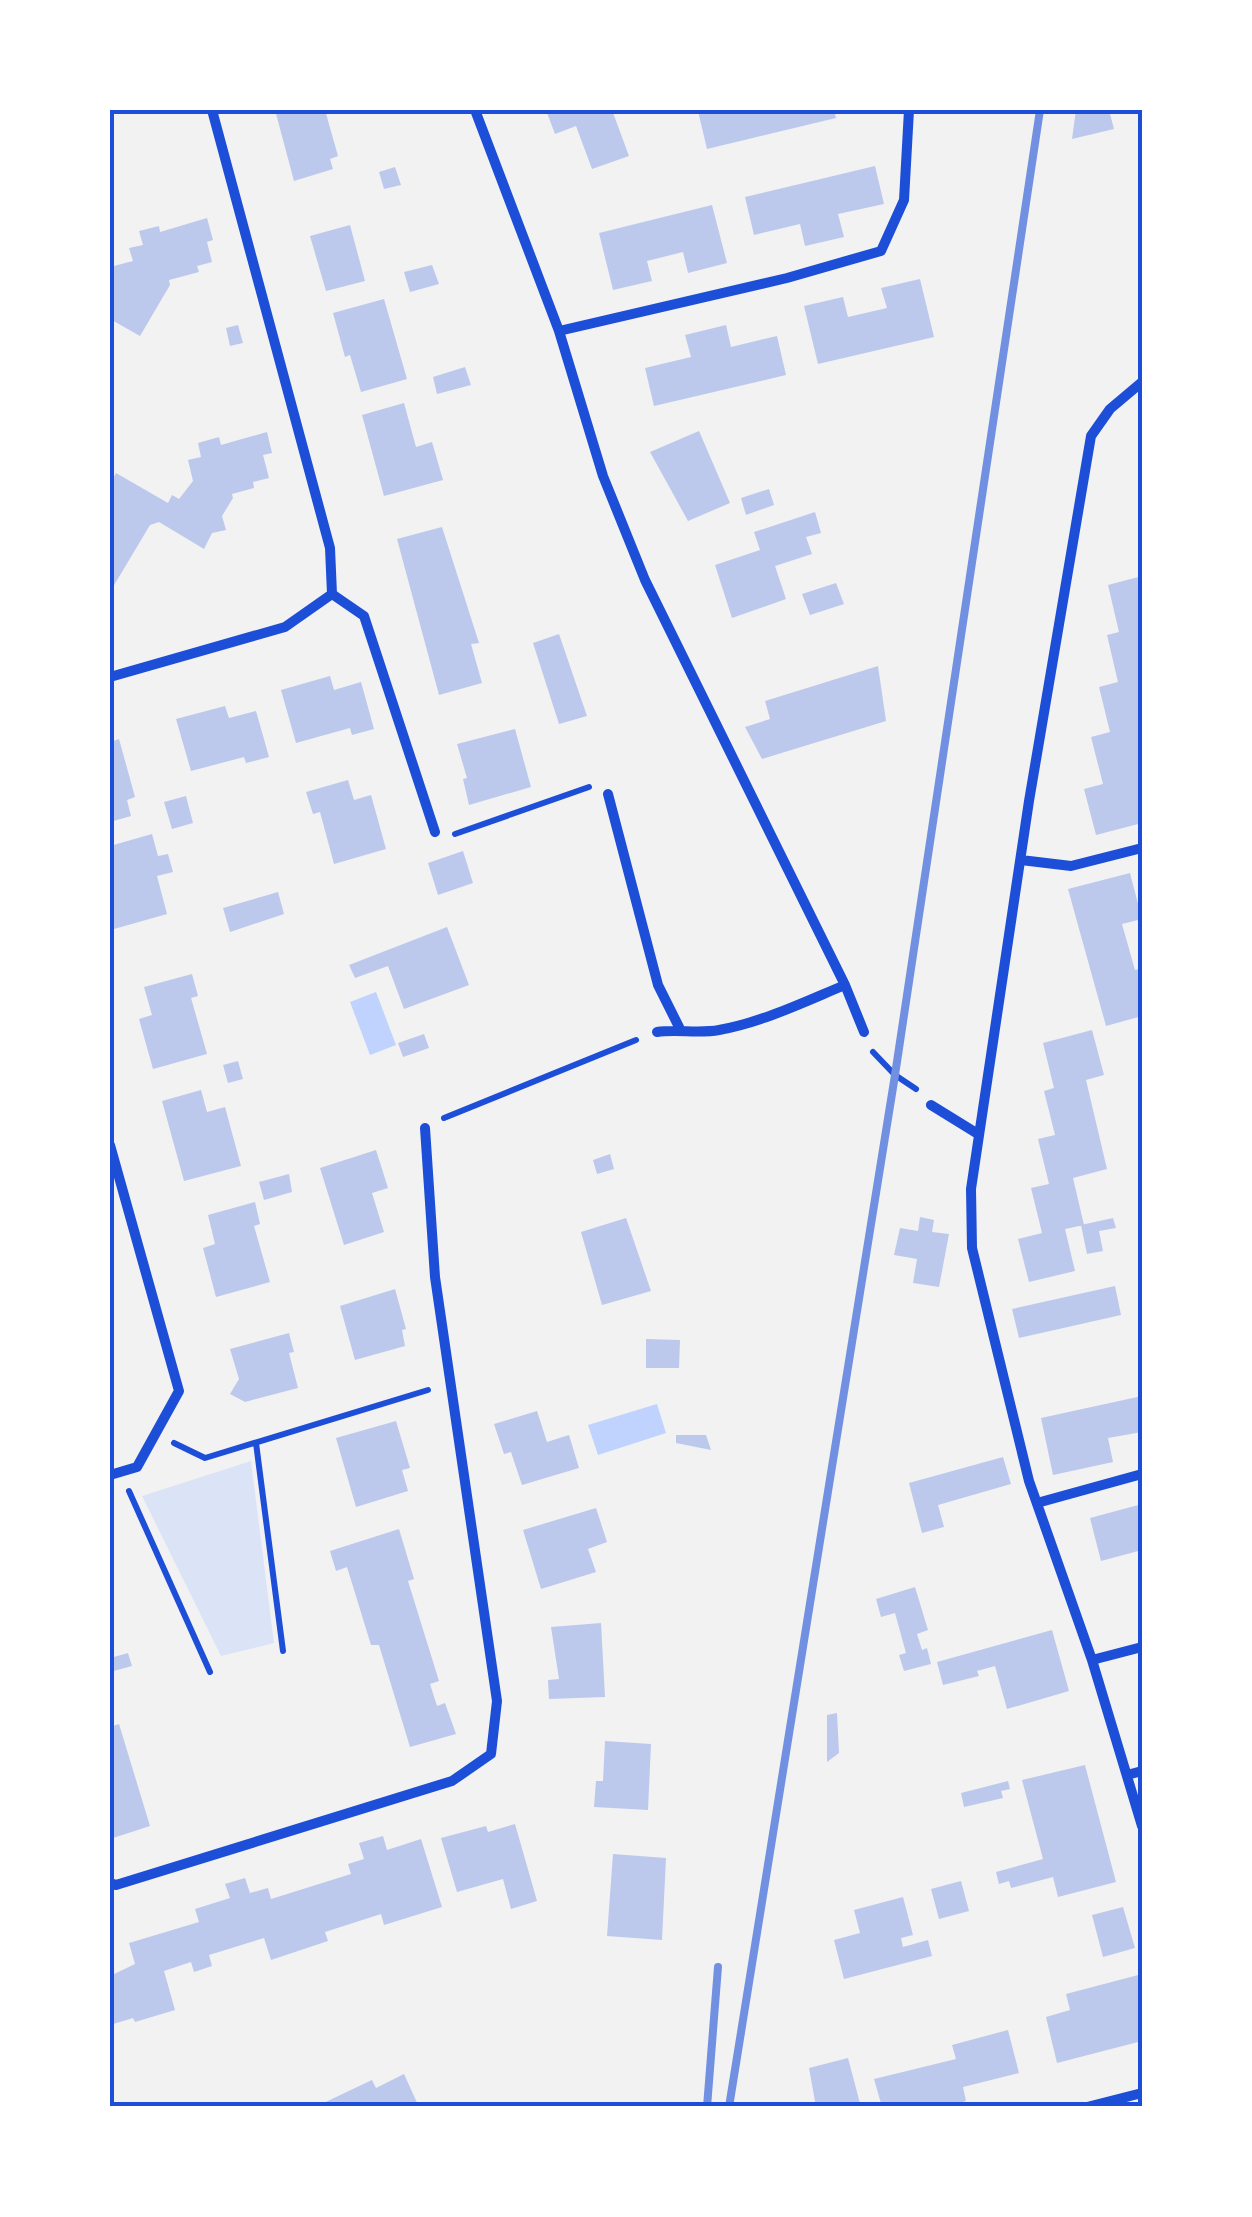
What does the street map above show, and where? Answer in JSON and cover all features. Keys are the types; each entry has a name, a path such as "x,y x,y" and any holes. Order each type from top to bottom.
{"street":[{"path":"212,110 330,548 332,594"},
{"path":"475,110 559,331 604,476 645,580 864,1032"},
{"path":"559,331 787,278 881,251 904,200 909,110"},
{"path":"1142,382 1110,409 1091,436 970,1189 972,1248 1036,1503 1092,1660 1142,1826"},
{"path":"110,677 285,628 332,594"},
{"path":"332,594 364,616 435,832"},
{"path":"608,794 658,985 680,1029"},
{"path":"1021,860 1071,866 1142,848"},
{"path":"657,1032 728,1028 844,985"},
{"path":"932,1105 978,1134"},
{"path":"110,1883 116,1885 452,1781 491,1754 497,1701 435,1277 425,1128"},
{"path":"110,1146 178,1390 137,1466 115,1473"},
{"path":"1036,1503 1142,1474"},
{"path":"1092,1660 1142,1647"},
{"path":"1127,1774 1142,1771"},
{"path":"1088,2107 1142,2093"}],"path":[{"path":"435,832 448,836 479,827 593,786 608,794"},
{"path":"425,1128 470,1106 657,1032"},
{"path":"864,1032 874,1055 932,1105"},
{"path":"155,1434 205,1458 450,1384"},
{"path":"256,1443 283,1651"},
{"path":"115,1473 210,1672"}],"shaded area":[{"path":"251,1461 274,1643 221,1656 142,1496"}],"water":[{"path":"376,992 396,1045 370,1055 350,1002"},
{"path":"657,1404 666,1433 598,1455 588,1425"}],"building":[{"path":"275,110 325,110 338,156 330,159 333,169 294,181"},
{"path":"546,110 612,110 629,156 592,169 576,126 555,134"},
{"path":"834,110 836,118 707,149 698,111"},
{"path":"1076,110 1109,110 1114,129 1072,139"},
{"path":"875,166 884,204 838,214 844,237 805,246 800,224 754,235 745,197"},
{"path":"395,167 401,185 384,189 379,172"},
{"path":"712,205 727,263 688,273 683,252 647,261 652,281 613,290 599,233"},
{"path":"207,218 213,240 207,242 212,262 197,266 199,272 169,280 170,285 140,336 110,319 110,267 133,261 129,248 143,245 139,231 159,226 160,232"},
{"path":"350,225 365,281 326,291 310,236"},
{"path":"432,265 439,284 410,292 404,272"},
{"path":"920,279 934,337 818,364 804,306 843,297 848,317 887,308 881,288"},
{"path":"384,299 407,379 361,392 350,355 345,357 333,313"},
{"path":"238,325 243,343 230,346 226,328"},
{"path":"726,325 731,347 777,336 786,375 654,406 645,368 691,357 685,335"},
{"path":"465,367 471,385 437,394 433,377"},
{"path":"404,403 416,447 432,442 443,480 384,496 362,415"},
{"path":"699,431 730,503 688,521 650,452"},
{"path":"267,432 272,453 263,455 269,478 253,482 254,488 232,494 222,516 226,530 212,533 204,549 159,522 150,525 110,592 110,493 114,487 110,484 116,473 168,503 172,495 179,499 193,481 188,460 201,457 198,443 219,437 221,445"},
{"path":"769,489 774,505 746,515 741,498"},
{"path":"815,512 821,533 806,537 812,554 775,566 786,599 732,618 715,565 760,550 754,532"},
{"path":"442,527 479,643 471,644 482,683 439,695 397,539"},
{"path":"1142,576 1142,823 1096,835 1084,789 1103,784 1091,737 1110,732 1099,687 1118,682 1107,635 1119,632 1108,585"},
{"path":"836,583 844,604 810,615 802,594"},
{"path":"559,634 587,716 559,724 533,643"},
{"path":"878,666 886,721 762,759 745,727 770,719 765,701"},
{"path":"330,676 334,690 361,682 374,729 352,735 350,728 296,743 281,690"},
{"path":"225,706 229,718 256,711 269,757 246,763 244,757 191,771 176,719"},
{"path":"515,729 531,787 469,805 463,779 467,778 457,744"},
{"path":"119,739 135,797 127,800 131,816 110,822 110,742"},
{"path":"348,780 354,800 371,795 386,849 334,864 320,812 313,814 306,792"},
{"path":"186,796 193,823 172,829 164,802"},
{"path":"152,834 158,856 168,854 173,872 157,876 167,914 114,929 110,915 110,846"},
{"path":"463,851 473,883 438,895 428,863"},
{"path":"1130,873 1142,919 1122,924 1135,970 1142,968 1142,1016 1106,1026 1068,889"},
{"path":"278,892 284,914 230,932 223,908"},
{"path":"447,927 469,985 404,1009 388,966 355,978 349,965"},
{"path":"192,974 198,996 191,998 207,1054 153,1069 139,1019 152,1015 144,987"},
{"path":"1092,1030 1104,1075 1086,1080 1107,1169 1073,1178 1084,1225 1065,1229 1075,1271 1029,1282 1018,1239 1042,1233 1031,1188 1049,1184 1038,1139 1055,1135 1044,1091 1054,1088 1043,1043"},
{"path":"424,1034 429,1048 403,1057 398,1043"},
{"path":"238,1061 243,1079 228,1083 223,1065"},
{"path":"201,1090 207,1112 225,1107 241,1166 184,1181 162,1101"},
{"path":"376,1150 388,1188 372,1193 384,1232 344,1245 320,1168"},
{"path":"610,1154 614,1169 597,1174 593,1160"},
{"path":"289,1174 292,1192 264,1200 259,1182"},
{"path":"255,1202 260,1224 254,1226 270,1282 216,1297 203,1248 215,1244 208,1215"},
{"path":"920,1217 934,1220 932,1232 949,1234 939,1287 913,1283 917,1259 894,1255 900,1228 918,1231"},
{"path":"626,1218 651,1291 602,1305 581,1232"},
{"path":"1113,1218 1116,1228 1099,1231 1103,1251 1087,1254 1081,1225"},
{"path":"1115,1286 1121,1315 1019,1338 1012,1309"},
{"path":"395,1289 406,1329 402,1330 405,1346 355,1360 340,1306"},
{"path":"289,1333 294,1352 289,1353 298,1388 245,1402 230,1394 239,1379 230,1349"},
{"path":"646,1339 680,1340 679,1368 646,1368"},
{"path":"1142,1396 1142,1432 1108,1438 1113,1462 1053,1475 1041,1418"},
{"path":"537,1411 547,1442 569,1435 579,1468 522,1485 511,1452 504,1454 494,1424"},
{"path":"396,1421 410,1468 402,1470 408,1491 356,1507 336,1438"},
{"path":"676,1435 706,1435 711,1450 676,1443"},
{"path":"1003,1457 1011,1484 938,1505 944,1527 922,1533 909,1483"},
{"path":"1142,1504 1142,1550 1101,1561 1090,1518"},
{"path":"596,1508 607,1542 588,1549 596,1572 541,1589 523,1530"},
{"path":"399,1529 414,1579 408,1581 439,1681 430,1684 437,1706 445,1703 456,1734 410,1747 379,1645 371,1645 347,1567 336,1571 330,1551"},
{"path":"915,1587 928,1630 917,1634 922,1650 927,1648 931,1664 904,1671 899,1655 906,1653 895,1613 881,1617 876,1599"},
{"path":"601,1623 605,1697 549,1699 548,1680 559,1679 551,1627"},
{"path":"1052,1630 1069,1691 1007,1709 995,1666 977,1671 979,1676 943,1685 937,1662"},
{"path":"128,1653 132,1666 110,1672 110,1658"},
{"path":"837,1713 839,1753 827,1762 827,1715"},
{"path":"119,1724 150,1826 110,1839 110,1727"},
{"path":"605,1741 651,1744 648,1810 594,1807 596,1781 603,1781"},
{"path":"1085,1765 1116,1882 1058,1897 1053,1877 1011,1888 1009,1881 999,1884 996,1872 1043,1859 1022,1780"},
{"path":"1008,1781 1010,1789 1001,1791 1003,1798 964,1807 961,1793"},
{"path":"515,1824 537,1901 511,1909 503,1879 457,1892 441,1838 486,1826 488,1832"},
{"path":"383,1836 387,1850 421,1839 442,1907 384,1925 381,1914 325,1932 328,1941 271,1960 264,1938 209,1955 212,1966 194,1972 191,1962 164,1971 175,2010 110,2025 110,1976 135,1964 129,1943 199,1922 195,1909 230,1898 225,1884 245,1878 250,1893 268,1888 271,1899 351,1874 348,1864 364,1859 359,1843"},
{"path":"613,1854 666,1858 662,1940 607,1936"},
{"path":"961,1881 969,1911 939,1919 931,1889"},
{"path":"903,1897 913,1935 901,1938 903,1947 928,1940 932,1956 844,1979 834,1940 860,1933 854,1910"},
{"path":"1123,1907 1135,1948 1103,1957 1092,1915"},
{"path":"1142,1974 1142,2041 1057,2063 1046,2017 1070,2010 1066,1994"},
{"path":"1008,2030 1019,2073 963,2087 966,2101 945,2107 882,2107 874,2079 956,2059 952,2045"},
{"path":"848,2058 861,2107 816,2107 809,2068"},
{"path":"404,2074 419,2107 315,2107 372,2080 376,2088"}],"railway":[{"path":"729,2107 895,1075 1040,110"},
{"path":"707,2107 718,1967"}]}
